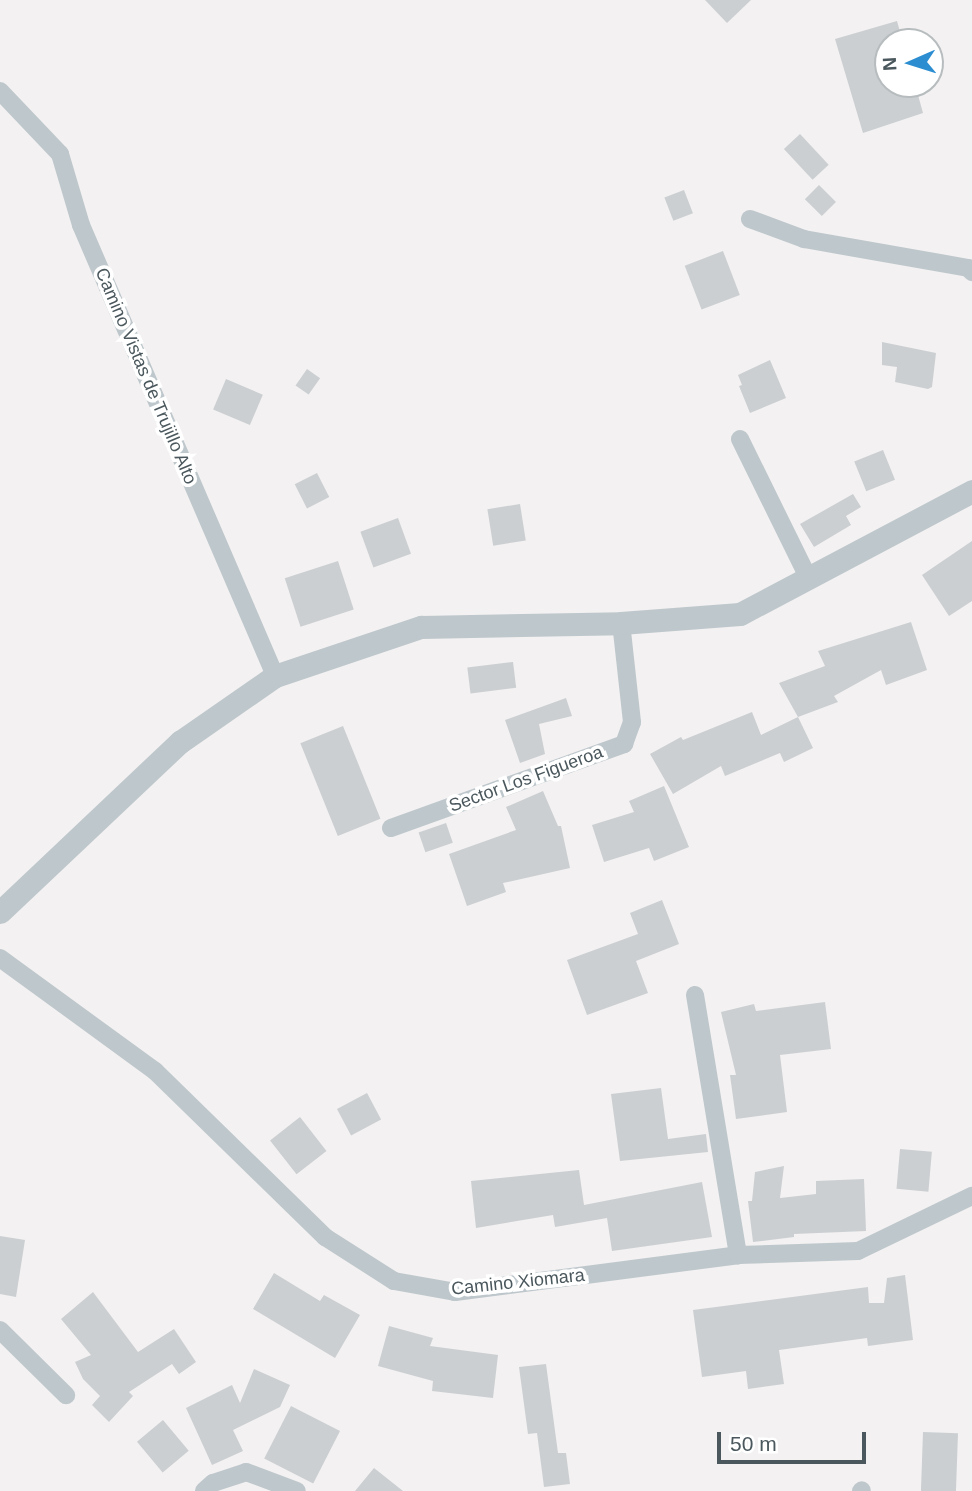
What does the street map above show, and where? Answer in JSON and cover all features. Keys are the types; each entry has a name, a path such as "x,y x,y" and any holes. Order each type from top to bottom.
{"street":[{"name":"Camino Vistas de Trujillo Alto","path":"0,90 60,154 80,225 275,676"},
{"path":"750,219 804,239 968,268 972,272"},
{"path":"740,439 809,579"},
{"path":"0,912 180,742 275,676 421,627 621,623 740,614 972,491"},
{"name":"Sector Los Figueroa","path":"391,828 624,744 632,722 621,623"},
{"name":"Camino Xiomara","path":"0,958 155,1071 325,1237 394,1281 455,1292 738,1255 858,1251 972,1196"},
{"path":"695,996 738,1255"},
{"path":"0,1330 66,1395"},
{"path":"204,1491 213,1483 246,1472 297,1491"}],"building":[{"path":"705,0 751,0 727,23"},
{"path":"897,21 899,28 874,28 874,98 919,98 923,113 863,133 835,39"},
{"path":"800,134 829,165 813,180 784,149"},
{"path":"819,185 836,202 822,216 805,199"},
{"path":"684,190 693,213 673,221 664,198"},
{"path":"723,251 740,295 702,310 685,266"},
{"path":"882,342 936,353 932,387 928,389 895,382 897,367 882,365"},
{"path":"770,360 786,398 750,413 739,386 742,385 738,375"},
{"path":"307,369 320,378 309,395 296,385"},
{"path":"226,379 263,395 250,425 213,409"},
{"path":"883,450 895,480 866,491 854,462"},
{"path":"317,473 329,497 307,508 295,484"},
{"path":"853,494 861,507 846,516 851,525 814,547 800,524"},
{"path":"520,504 526,541 493,546 487,509"},
{"path":"398,518 411,554 373,567 360,532"},
{"path":"972,541 972,601 949,616 922,575"},
{"path":"338,561 354,610 301,627 285,578"},
{"path":"911,622 927,670 886,685 881,670 834,696 838,702 798,717 779,683 825,666 818,651"},
{"path":"513,662 516,688 471,693 467,668"},
{"path":"566,698 572,716 539,724 545,754 520,763 505,720"},
{"path":"752,712 761,735 798,717 813,748 784,762 780,753 725,776 721,766 673,794 650,754 681,737 683,740"},
{"path":"343,726 380,819 338,836 300,743"},
{"path":"664,786 689,847 654,861 649,848 604,862 592,825 634,812 629,801"},
{"path":"543,791 558,826 561,826 570,868 503,883 506,892 467,906 449,854 516,830 506,807"},
{"path":"446,823 453,843 425,852 419,832"},
{"path":"662,900 679,944 636,961 648,993 587,1015 567,960 638,934 630,913"},
{"path":"825,1002 831,1049 780,1055 787,1112 736,1119 730,1075 736,1075 721,1012 754,1004 756,1011"},
{"path":"661,1088 668,1139 706,1134 708,1152 620,1161 611,1094"},
{"path":"367,1093 381,1119 351,1135 337,1109"},
{"path":"300,1117 326,1151 297,1174 270,1140"},
{"path":"900,1149 932,1152 928,1192 897,1189"},
{"path":"784,1166 780,1198 816,1194 816,1181 864,1179 866,1231 794,1234 794,1237 753,1242 748,1201 752,1201 755,1172"},
{"path":"579,1170 584,1205 702,1182 712,1237 612,1251 607,1218 555,1227 553,1215 476,1228 471,1181"},
{"path":"0,1236 25,1240 16,1297 0,1294"},
{"path":"274,1273 320,1301 324,1295 360,1315 335,1358 253,1309"},
{"path":"905,1275 913,1340 868,1346 867,1338 779,1350 784,1384 748,1389 746,1371 702,1377 693,1310 868,1287 869,1303 884,1303 887,1278"},
{"path":"93,1292 138,1352 174,1329 196,1362 179,1374 172,1364 129,1392 133,1396 109,1422 92,1405 100,1396 83,1379 75,1362 91,1355 61,1319"},
{"path":"389,1326 433,1338 430,1346 498,1355 493,1398 432,1391 433,1381 378,1366"},
{"path":"546,1364 558,1453 566,1453 570,1484 544,1487 537,1433 528,1434 519,1367"},
{"path":"254,1369 290,1385 280,1407 233,1430 243,1451 212,1465 186,1408 232,1385 240,1403"},
{"path":"291,1406 340,1431 313,1484 264,1459"},
{"path":"163,1420 189,1451 163,1472 137,1442"},
{"path":"923,1432 958,1433 956,1491 921,1491"},
{"path":"374,1468 403,1491 355,1491"}]}
